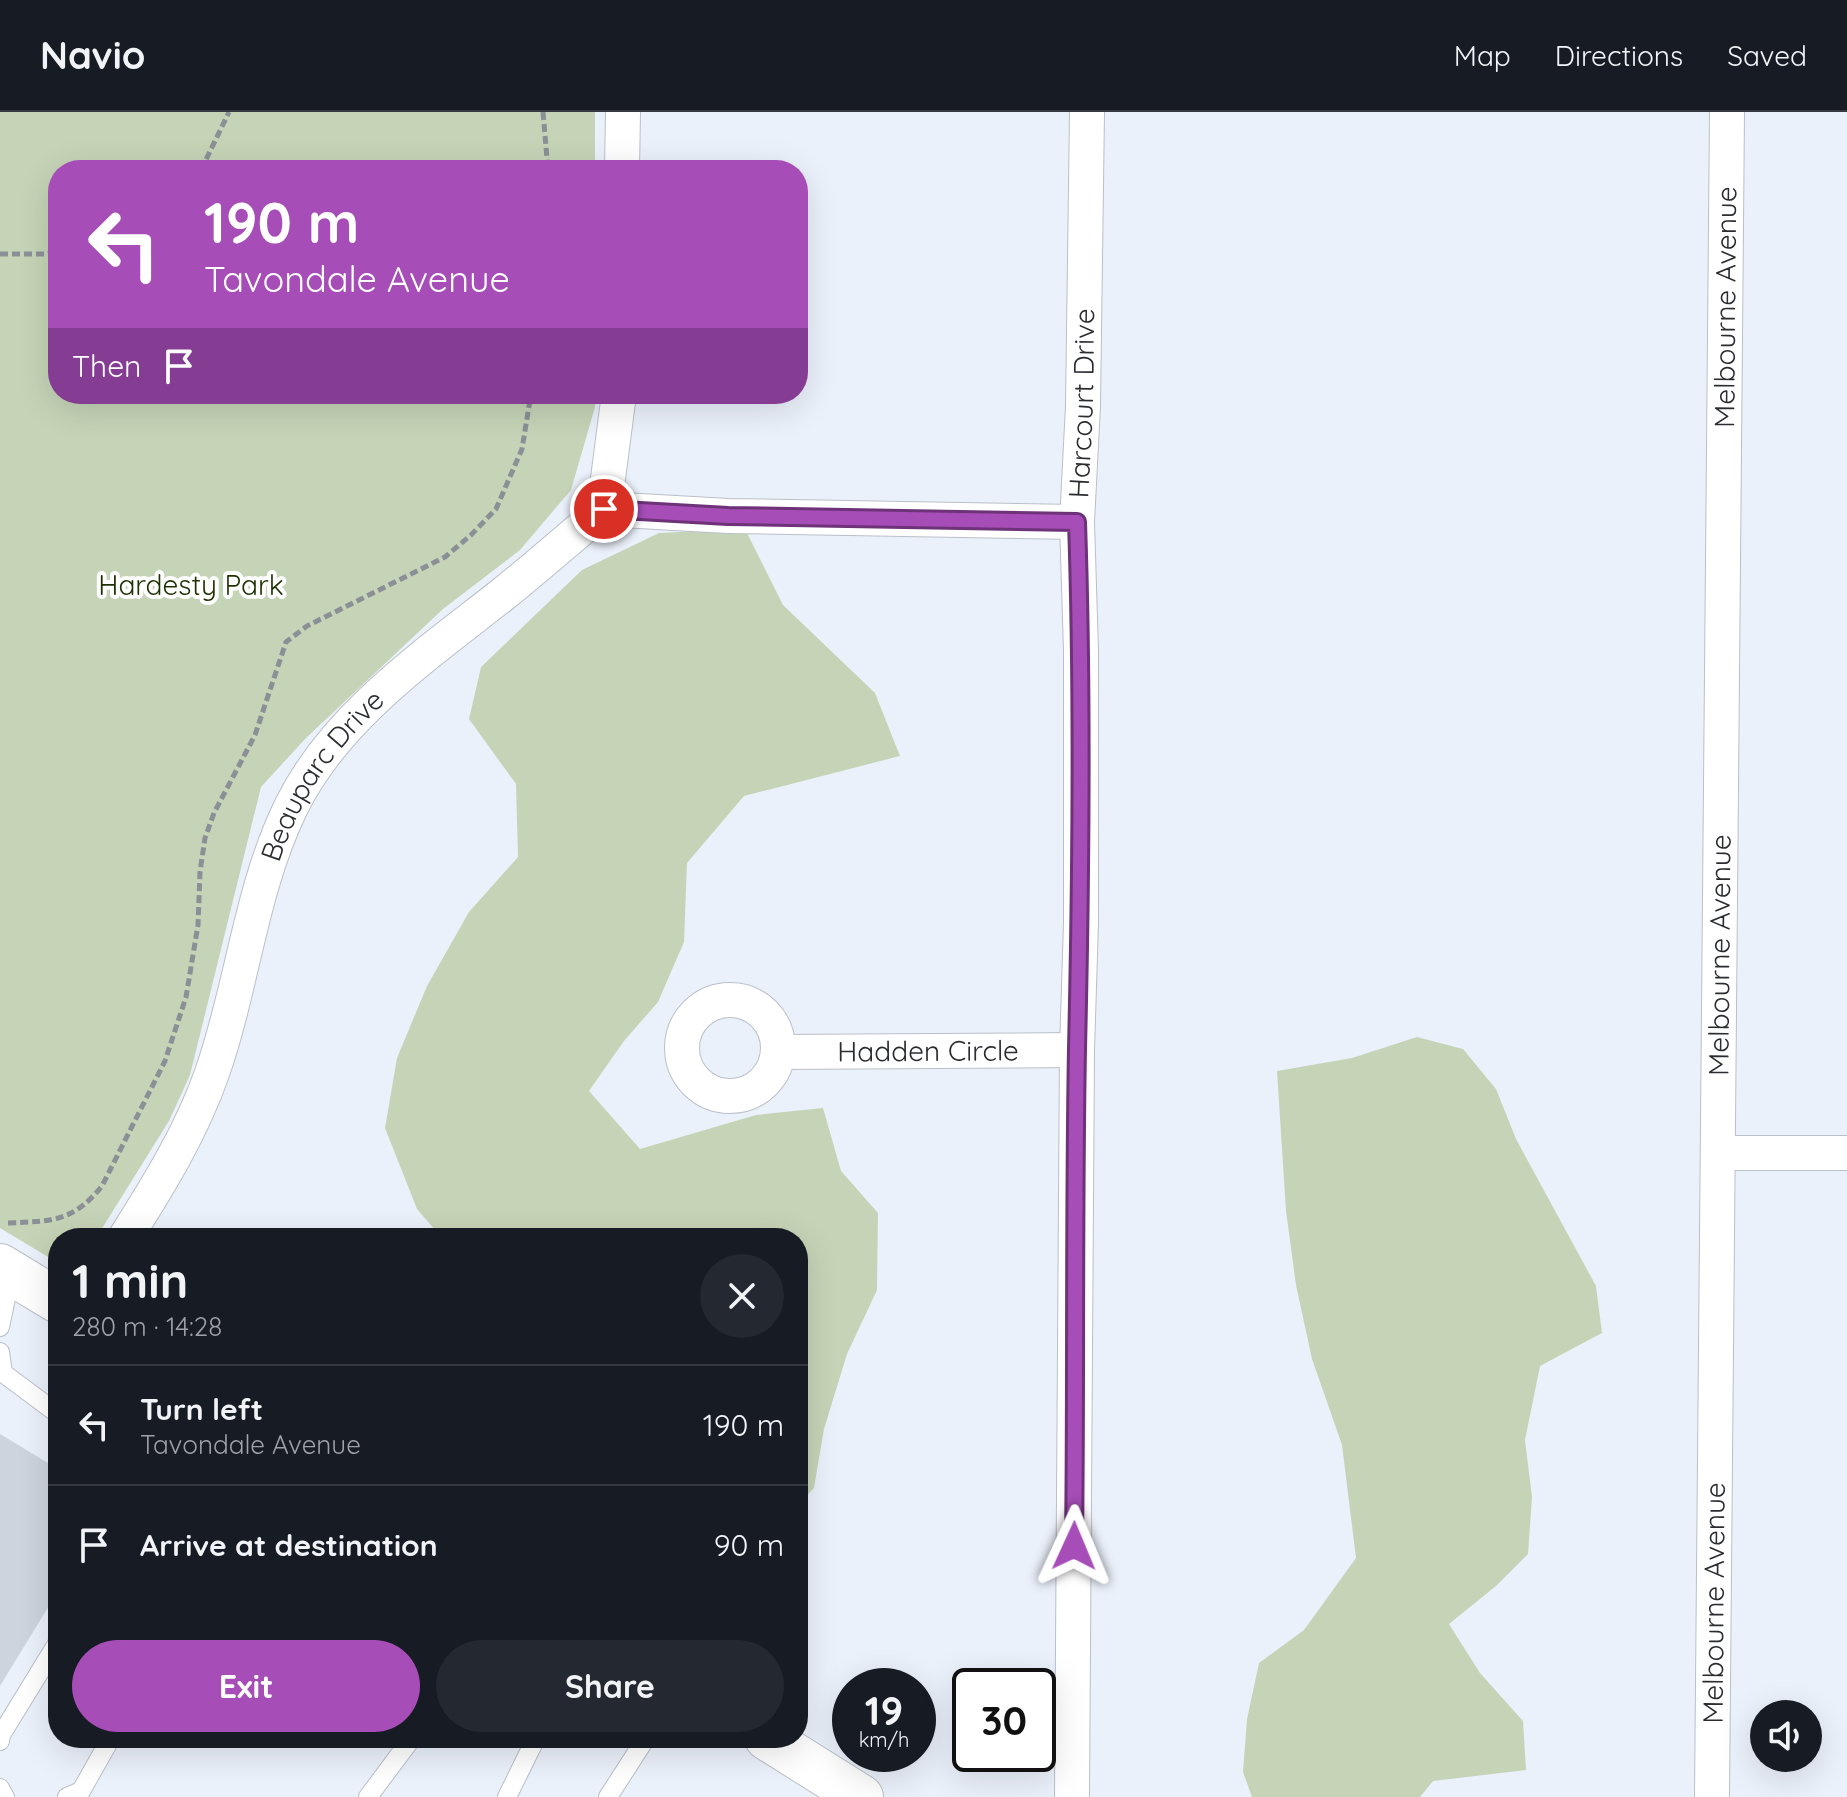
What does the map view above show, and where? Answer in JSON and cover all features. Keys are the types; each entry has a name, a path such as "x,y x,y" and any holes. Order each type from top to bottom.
{"main road":[{"path":"6,1269 48,1295"},
{"path":"783,1748 859,1796"}],"street":[{"path":"622,160 623,112"},
{"name":"Harcourt Drive","path":"1072,1797 1077,1050 1081,923 1081,651 1077,522 1083,406 1087,112"},
{"name":"Melbourne Avenue","path":"1712,1797 1727,112"},
{"path":"618,404 604,509 728,516 1077,522"},
{"name":"Beauparc Drive","path":"131,1228 201,1104 219,1050 268,860 307,779 350,724 378,697 604,509"},
{"name":"Hadden Circle","path":"778,1052 1077,1050"},
{"path":"1718,1153 1847,1153"}],"lane":[{"path":"0,1327 6,1269"},
{"path":"0,1352 3,1373 48,1407"},
{"path":"0,1741 0,1735 48,1658"},
{"path":"67,1797 81,1791 105,1748"},
{"path":"368,1797 405,1748"},
{"path":"507,1797 531,1748"},
{"path":"608,1797 640,1748"},
{"path":"0,1788 5,1797"}],"path":[{"path":"206,160 229,112"},
{"path":"543,112 547,160"},
{"path":"0,254 48,254"},
{"path":"8,1223 73,1215 88,1204 102,1186 165,1061 188,983 198,925 205,838 214,813 255,735 286,642 307,626 445,557 471,535 496,509 514,469 522,449 529,404"}],"green space":[{"name":"Hardesty Park","path":"0,112 595,112 595,160 48,160 48,404 595,404 595,407 571,490 520,550 443,609 306,738 261,787 190,1075 169,1121 102,1228 48,1228 48,1257 0,1228"},
{"path":"745,529 783,605 875,693 900,756 744,796 687,863 684,942 658,1002 624,1041 589,1091 640,1149 756,1115 823,1108 841,1171 878,1213 877,1290 847,1354 824,1429 814,1488 808,1494 808,1228 433,1228 417,1209 385,1128 397,1058 427,986 469,912 518,857 516,784 469,719 481,667 582,570 659,533"},
{"path":"1417,1037 1463,1049 1496,1089 1516,1139 1596,1286 1602,1333 1540,1366 1525,1440 1532,1497 1528,1554 1496,1586 1449,1624 1480,1673 1523,1721 1526,1770 1433,1781 1420,1797 1252,1797 1243,1772 1247,1719 1259,1663 1304,1630 1356,1558 1342,1445 1312,1359 1296,1285 1286,1211 1277,1071 1352,1058"}],"building":[{"path":"0,1434 48,1463 48,1607 0,1686"}],"route":[{"path":"604,509 728,516 1077,522 1081,651 1081,923 1077,1050 1074,1546"}]}
